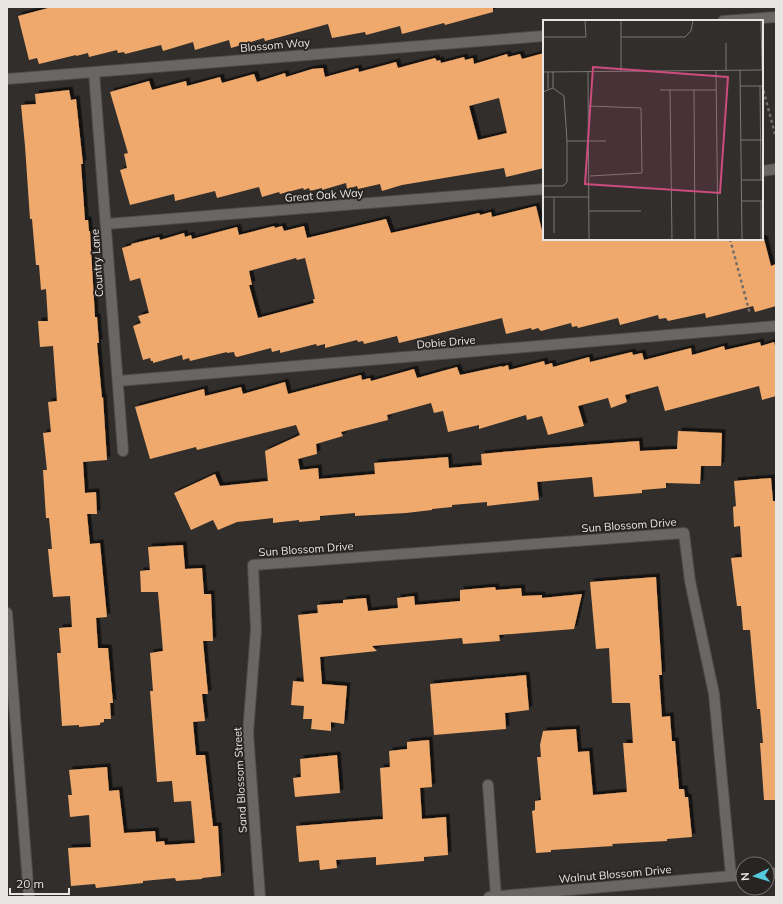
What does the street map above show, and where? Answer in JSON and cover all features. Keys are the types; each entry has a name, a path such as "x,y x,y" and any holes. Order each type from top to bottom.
{"street":[{"path":"736,20 776,17"},
{"name":"Blossom Way","path":"7,79 543,36"},
{"name":"Country Lane","path":"94,72 123,451"},
{"path":"763,170 776,169"},
{"name":"Great Oak Way","path":"106,224 543,189"},
{"name":"Dobie Drive","path":"118,380 776,326"},
{"name":"Sun Blossom Drive","path":"253,565 684,533 690,581 714,694 731,876"},
{"name":"Sand Blossom Street","path":"253,565 256,630 248,733 260,897"},
{"path":"7,613 11,719 29,897"},
{"path":"488,785 494,897"},
{"name":"Walnut Blossom Drive","path":"494,897 735,876"}],"path":[{"path":"763,89 776,138"},
{"path":"730,240 754,328"}],"building":[{"path":"52,7 493,7 493,12 445,25 444,23 402,34 400,26 366,35 365,32 332,38 328,24 265,41 264,38 231,48 229,40 195,50 193,42 163,51 161,45 125,54 124,52 118,53 117,50 89,57 88,53 39,64 37,58 29,60 18,16"},
{"path":"543,53 543,168 506,177 504,168 402,185 382,191 380,184 358,189 357,186 347,189 346,183 322,190 322,188 310,191 309,188 304,190 303,188 280,194 279,192 262,197 259,187 217,198 215,191 175,201 174,194 130,205 120,170 127,168 124,154 128,153 110,92 149,81 152,90 186,81 187,86 220,77 222,83 254,74 257,82 285,73 286,77 312,69 323,68 325,77 358,68 359,72 396,62 398,68 435,58 437,61 440,60 441,63 464,57 465,60 473,58 474,64 507,54 508,57 520,54 522,59","holes":["499,98 507,133 478,140 469,106"]},
{"path":"69,90 71,100 76,99 83,164 81,164 85,220 88,220 90,231 95,317 97,317 99,343 97,343 102,398 103,397 107,460 83,462 85,493 96,492 97,514 87,514 90,544 100,543 107,617 96,618 98,648 108,648 113,703 110,703 111,719 104,719 104,722 100,723 100,725 79,727 79,725 62,726 57,653 61,653 59,628 72,627 70,596 53,597 50,570 48,549 52,549 49,518 46,518 43,470 47,470 43,433 51,432 48,402 57,401 53,346 40,347 38,321 48,321 46,289 41,290 39,265 36,265 32,219 30,219 21,105 36,104 35,94"},
{"path":"536,206 543,240 764,239 771,266 776,264 776,306 755,312 753,306 706,318 705,313 668,321 666,318 659,319 658,315 620,325 618,318 578,328 577,326 572,327 571,323 541,331 538,328 532,330 531,328 506,334 502,318 399,343 397,336 364,344 363,341 358,342 357,340 325,348 325,344 317,346 316,344 280,353 280,350 272,352 271,348 237,357 235,356 234,352 227,352 190,361 189,358 183,360 182,355 153,363 150,358 143,360 133,326 141,323 138,316 149,313 140,278 130,281 122,248 132,245 131,244 159,237 160,240 184,233 185,237 191,235 192,239 237,227 239,235 274,226 275,228 282,226 284,231 304,226 307,238 386,219 391,233 479,213 480,215 491,212 492,217","holes":["296,258 297,260 305,258 315,299 313,299 314,303 258,318 249,285 252,285 249,271"]},
{"path":"760,342 761,346 774,342 776,350 776,396 762,400 759,386 665,411 658,386 625,395 627,402 611,408 608,398 578,406 584,426 548,435 542,416 527,420 526,415 479,429 479,425 448,432 443,411 434,413 431,403 387,415 388,420 341,432 343,436 316,444 317,454 298,459 300,470 318,468 319,479 375,474 374,463 448,457 449,468 482,465 481,454 546,448 639,441 640,451 677,449 678,431 722,433 721,466 701,466 700,484 666,483 666,488 642,490 642,493 594,497 592,477 537,482 539,500 487,506 487,502 452,505 452,507 406,513 355,516 355,513 320,516 320,520 299,522 299,520 273,523 273,518 237,522 218,530 213,520 191,530 174,493 215,474 220,486 268,481 265,451 300,435 296,425 197,450 196,447 150,459 135,407 204,389 205,396 241,387 243,394 285,382 288,394 361,375 362,380 370,378 371,381 414,369 417,378 457,367 460,375 508,365 509,370 544,361 545,365 552,363 553,367 589,357 590,362 632,352 633,355 642,353 644,360 691,348 692,355 724,346 725,350"},
{"path":"771,478 773,501 776,501 776,800 764,800 760,743 763,743 760,709 757,709 750,630 743,630 741,606 737,606 731,558 742,557 740,526 734,527 733,507 736,506 734,481"},
{"path":"183,545 185,569 202,568 204,594 211,594 213,641 203,641 208,694 202,694 205,721 193,722 196,755 205,755 213,826 218,826 221,876 176,881 175,878 143,881 143,883 96,888 95,884 71,886 68,848 91,847 89,815 70,817 68,795 72,795 69,770 107,767 109,791 119,790 124,833 155,831 156,842 164,841 165,845 195,843 191,801 174,802 172,781 157,782 150,691 153,691 150,653 163,651 158,592 141,592 140,571 150,570 148,547"},
{"path":"656,577 662,675 659,675 662,717 670,716 672,741 675,741 679,789 684,789 685,797 688,797 692,837 667,839 667,841 612,844 613,846 551,850 551,852 536,853 532,811 535,810 535,801 541,800 537,757 541,757 540,745 543,731 576,729 578,752 589,751 593,795 627,792 623,743 633,743 630,703 612,703 609,648 596,649 590,582"},
{"path":"495,587 496,590 521,588 522,596 542,595 542,598 582,594 574,629 499,635 500,641 463,644 462,638 372,646 377,651 320,657 322,684 347,686 344,724 331,722 331,731 311,729 312,719 303,719 304,706 291,705 293,681 304,682 298,615 318,613 317,605 343,603 343,600 366,598 368,611 398,608 397,598 414,596 415,605 460,601 460,590"},
{"path":"526,675 529,710 505,713 506,729 434,735 430,684"},
{"path":"429,740 432,787 420,788 422,819 446,817 448,855 424,857 424,861 376,865 376,857 336,860 337,868 320,870 319,860 299,862 296,826 383,819 380,768 390,767 389,751 407,749 407,742"},
{"path":"337,755 340,793 295,797 293,778 301,777 300,759"}]}
